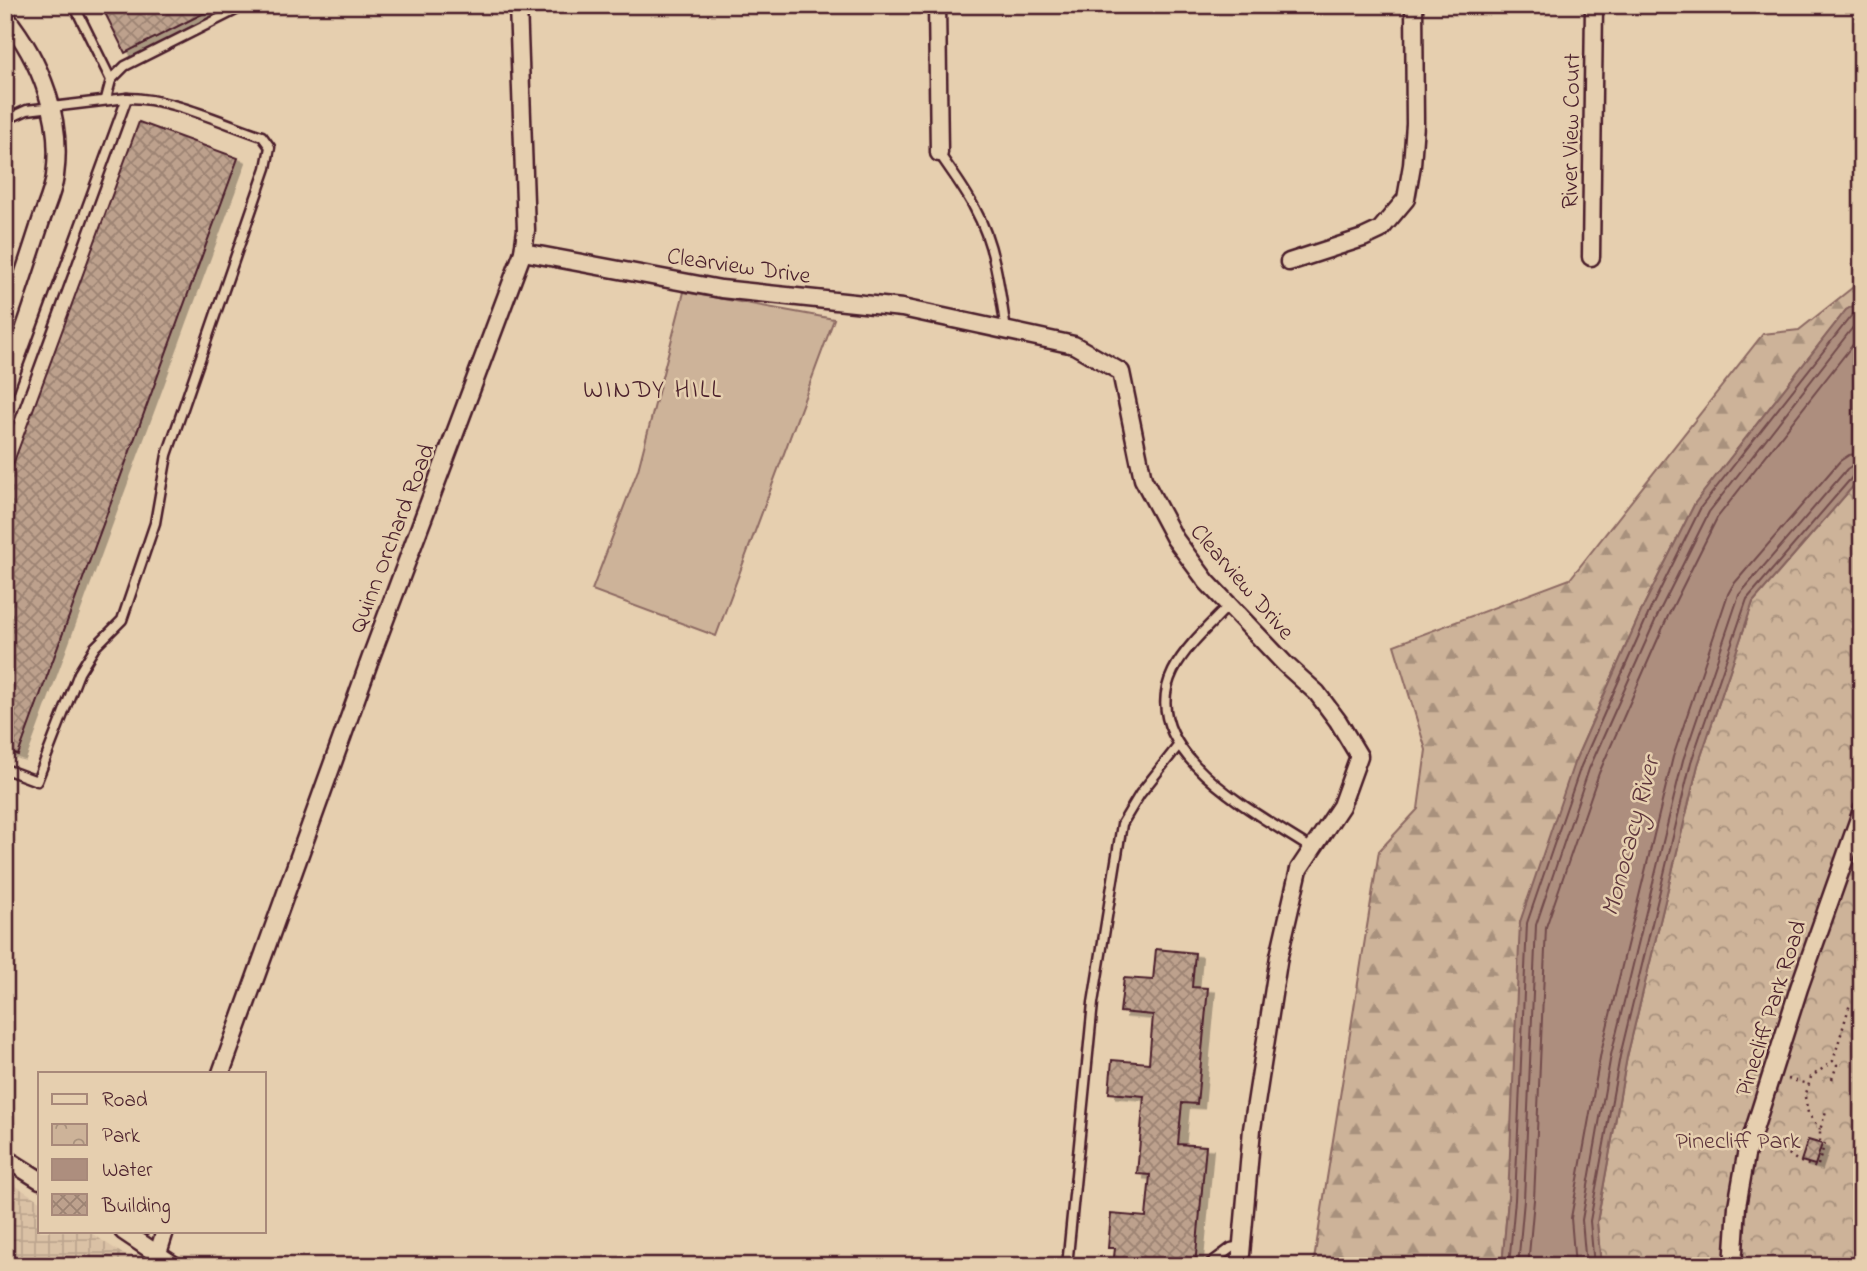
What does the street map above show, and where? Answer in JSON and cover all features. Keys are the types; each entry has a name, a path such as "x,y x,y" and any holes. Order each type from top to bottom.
{"street":[{"name":"Quinn Orchard Road","path":"220,1072 361,683 523,252 526,230 518,5"},
{"path":"937,5 939,153"},
{"path":"1289,262 1380,230 1406,199 1415,124 1415,5"},
{"name":"River View Court","path":"1591,257 1594,5"},
{"path":"5,16 23,39 39,71 52,106 58,139 55,178 5,329"},
{"name":"Clearview Drive","path":"523,252 721,289 902,308 1074,345 1121,372 1143,479 1175,539 1207,582 1317,693 1338,721 1359,757 1341,806 1299,869 1279,956 1252,1129 1240,1266"},
{"name":"Pinecliff Park Road","path":"1733,1266 1737,1206 1752,1138 1799,988 1862,810"},
{"path":"5,1158 38,1179"},
{"path":"124,1232 155,1259 175,1266"},
{"path":"155,1259 166,1232"}],"lane":[{"path":"74,5 111,80"},
{"path":"106,99 111,80 125,66 246,5"},
{"path":"5,431 127,98"},
{"path":"5,120 27,110 52,106 106,99 144,98 262,136 270,147 266,169 167,455 155,523 122,620 94,647 79,673 37,782 5,769"},
{"path":"939,153 975,209 987,237 1006,331"},
{"path":"1229,605 1195,641 1174,670 1166,693 1166,712 1178,746 1216,786 1312,849"},
{"path":"1067,1266 1093,1003 1122,824 1140,794 1178,746"},
{"path":"1207,1266 1231,1248 1241,1246"}],"path":[{"path":"1820,1130 1808,1113 1805,1097 1808,1084 1811,1077 1833,1060 1850,1004"},
{"path":"1832,1079 1837,1065 1833,1060"},
{"path":"1772,1074 1808,1084"},
{"path":"1752,1138 1773,1142 1798,1161 1817,1168 1825,1143 1820,1141 1820,1130 1827,1108"}],"shaded area":[{"path":"5,1179 38,1200 38,1232 90,1232 141,1266 5,1266"}],"green space":[{"path":"1862,280 1862,301 1846,310 1695,503 1644,605 1574,763 1508,1199 1502,1266 1313,1266 1379,851 1418,809 1426,750 1394,645 1570,579 1763,334 1799,330"},
{"path":"684,292 834,319 716,636 592,590 638,470"},
{"name":"Pinecliff Park","path":"1862,476 1862,1266 1601,1266 1597,1222 1627,1057 1698,765 1753,602"}],"water":[{"name":"Monocacy River","path":"1862,301 1862,476 1753,602 1698,765 1627,1057 1597,1222 1601,1266 1502,1266 1508,1199 1520,922 1574,763 1644,605 1695,503 1846,310"}],"building":[{"path":"101,5 220,5 125,53"},
{"path":"139,122 238,158 18,755 5,751 5,486"},
{"path":"1156,949 1195,953 1192,987 1208,988 1197,1104 1182,1103 1178,1144 1206,1146 1195,1266 1113,1266 1115,1248 1108,1248 1111,1214 1146,1217 1150,1175 1137,1174 1144,1096 1109,1093 1112,1060 1149,1063 1153,1015 1120,1012 1124,978 1153,980"},
{"path":"1808,1140 1822,1144 1815,1165 1801,1161"}],"district":[{"name":"WINDY HILL","path":"653,388"}]}
